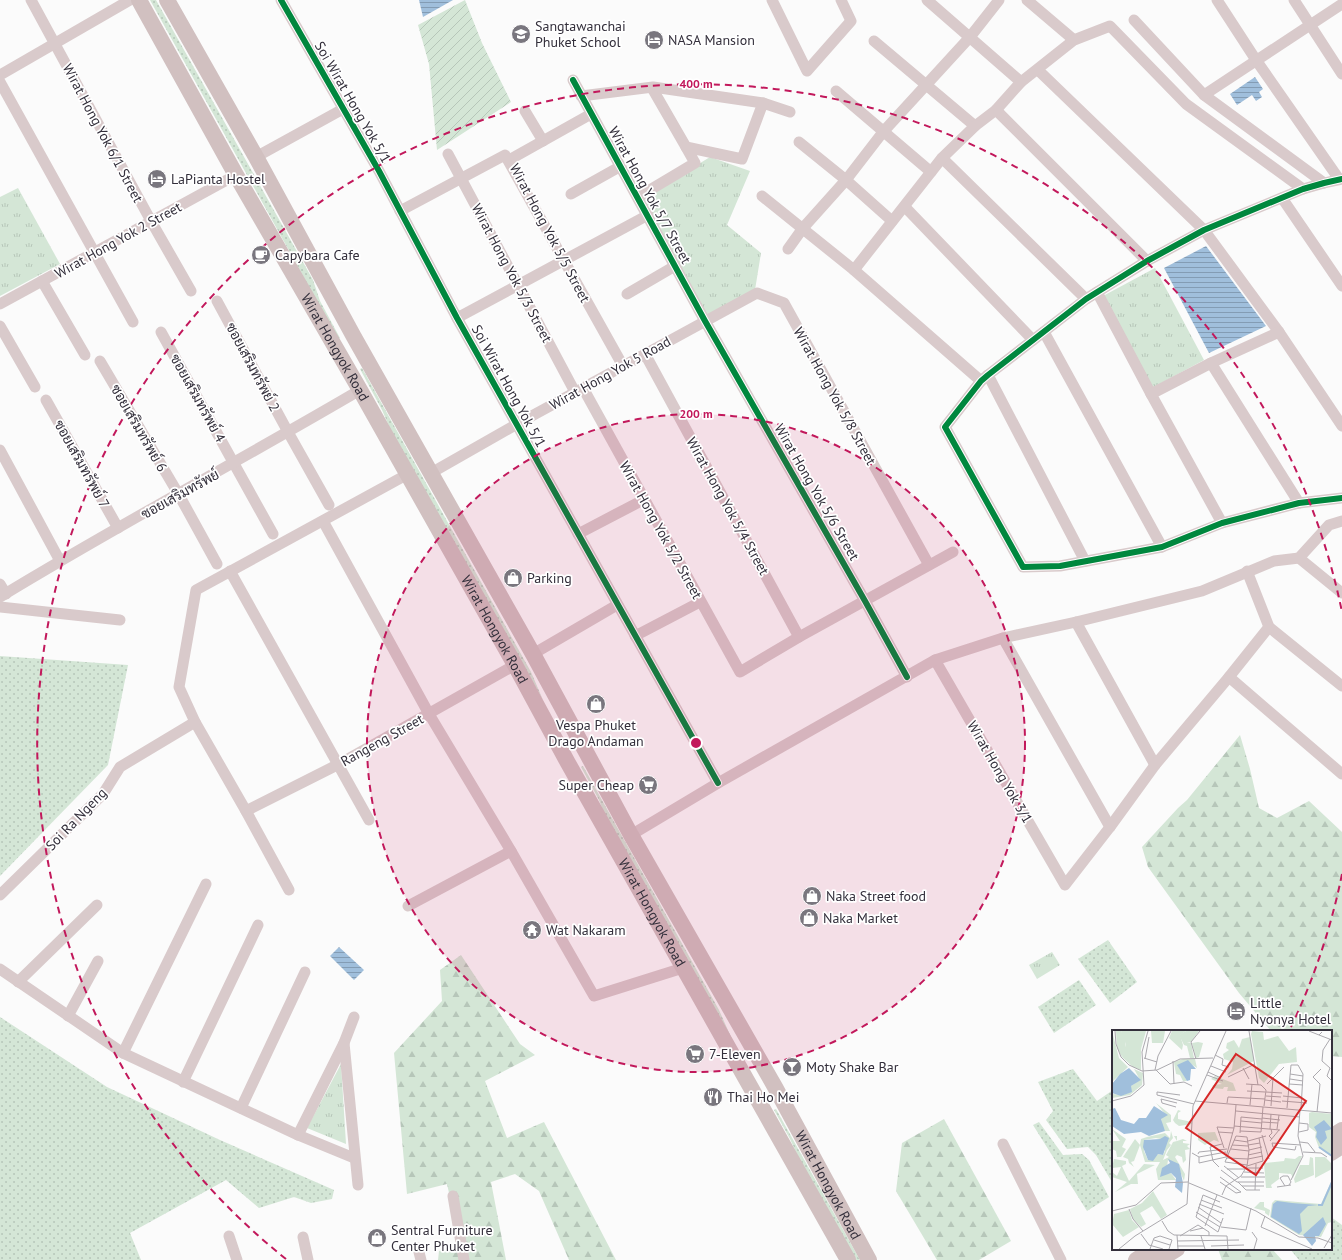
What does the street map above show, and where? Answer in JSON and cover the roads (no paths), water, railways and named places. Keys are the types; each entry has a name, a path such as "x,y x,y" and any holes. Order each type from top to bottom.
{"main road":[{"name":"Wirat Hongyok Road","path":"139,0 236,175 408,474 756,1099 848,1260"},
{"name":"Wirat Hongyok Road","path":"167,0 256,157 354,337 533,654 631,835 775,1087 869,1260"},
{"path":"336,348 354,337"},
{"path":"568,763 586,753"},
{"path":"756,1099 775,1087"},
{"path":"1332,1136 1342,1130"},
{"path":"1332,1152 1342,1146"},
{"path":"1136,1260 1151,1250"},
{"path":"1159,1260 1175,1250"}],"street":[{"name":"Wirat Hong Yok 6/1 Street","path":"31,0 150,222 191,291"},
{"path":"0,75 130,0"},
{"name":"Soi Wirat Hong Yok 5/1","path":"281,0 400,211 457,318 617,605 718,783"},
{"path":"772,0 807,71 851,21 841,0"},
{"path":"927,0 1021,82"},
{"path":"788,249 803,228 846,180 884,132 970,37 999,0"},
{"path":"1027,0 1074,40"},
{"path":"1217,0 1256,60 1341,179 1324,182 1303,189 1204,230 1147,260 1086,299 985,378 945,427 1023,567 1060,566 1162,547 1222,523 1299,503 1342,498"},
{"path":"1294,0 1342,74"},
{"path":"1204,94 1342,4"},
{"path":"1134,20 1204,94 1324,182"},
{"path":"854,270 942,158 975,126 996,110 1021,82 1074,40 1110,26 1186,104 1303,189"},
{"path":"874,41 975,126"},
{"path":"1038,70 1204,230 1279,332 1342,426"},
{"name":"Wirat Hong Yok 5/7 Street","path":"573,80 705,321"},
{"path":"0,82 133,322"},
{"path":"581,96 652,88 763,103 790,112"},
{"path":"638,197 695,163 652,88"},
{"path":"836,91 931,172"},
{"path":"686,147 742,159 763,103"},
{"path":"256,157 343,109"},
{"path":"996,110 1147,260"},
{"path":"525,111 543,141"},
{"name":"Wirat Hong Yok 5/5 Street","path":"591,114 509,160 623,366"},
{"path":"799,142 846,180 892,221"},
{"name":"Wirat Hong Yok 5/3 Street","path":"448,154 518,285 579,390"},
{"path":"400,211 505,155 509,160"},
{"path":"942,158 1086,299"},
{"path":"571,194 621,166"},
{"name":"Wirat Hong Yok 2 Street","path":"0,304 236,175"},
{"path":"762,196 985,378 1085,562"},
{"path":"1282,198 1342,286"},
{"path":"905,207 1033,340"},
{"path":"457,318 648,215"},
{"path":"627,294 676,266"},
{"path":"42,281 85,355"},
{"path":"1097,292 1222,523"},
{"name":"Wirat Hong Yok 5/8 Street","path":"705,321 757,293 784,304 929,565"},
{"name":"ซอยเสริมทรัพย์ 2","path":"217,301 329,505"},
{"name":"Wirat Hong Yok 5 Road","path":"431,473 705,321"},
{"name":"Wirat Hong Yok 5/6 Street","path":"705,321 907,676"},
{"path":"0,326 35,387"},
{"name":"ซอยเสริมทรัพย์ 4","path":"161,332 273,534"},
{"path":"1044,332 1162,547"},
{"path":"1151,394 1211,363 1279,332"},
{"name":"Wirat Hong Yok 5/4 Street","path":"645,354 799,637"},
{"name":"ซอยเสริมทรัพย์ 6","path":"100,361 179,495 217,564"},
{"path":"1211,363 1299,503"},
{"name":"ซอยเสริมทรัพย์","path":"3,596 60,561 179,495 360,390"},
{"name":"Wirat Hong Yok 5/2 Street","path":"579,390 700,602"},
{"name":"ซอยเสริมทรัพย์ 7","path":"46,400 118,528"},
{"path":"0,450 60,561"},
{"path":"289,890 195,722 179,687 196,590 408,474"},
{"path":"578,534 643,500"},
{"path":"323,521 429,714 511,851 594,996 683,968"},
{"path":"631,835 718,783 935,660 1003,638 1076,622 1202,591 1274,561 1299,558 1329,525 1342,521"},
{"path":"635,636 700,602 740,672 799,637 953,552"},
{"path":"1299,558 1342,593"},
{"path":"230,571 369,820"},
{"path":"1247,571 1269,627 1342,686"},
{"path":"0,584 3,596"},
{"path":"533,654 617,605"},
{"path":"0,607 120,620"},
{"path":"1076,622 1156,765"},
{"path":"1003,638 1110,827 1156,765 1269,627"},
{"name":"Wirat Hong Yok 3/1","path":"935,660 1065,885 1110,827"},
{"name":"Rangeng Street","path":"246,811 339,764 514,665"},
{"path":"1229,677 1342,774"},
{"name":"Soi Ra Ngeng","path":"0,895 103,794 120,767 195,722"},
{"path":"408,906 511,851"},
{"path":"123,1053 206,884"},
{"path":"18,982 97,905"},
{"path":"183,1082 258,925"},
{"path":"68,1016 98,961"},
{"path":"0,969 123,1053 298,1135 354,1158"},
{"path":"241,1108 305,972"},
{"path":"298,1135 344,1043 354,1017"},
{"path":"344,1043 354,1158 358,1185"},
{"path":"1003,1144 1061,1260"},
{"path":"453,1196 464,1260"},
{"path":"229,1236 237,1260"},
{"path":"303,1237 308,1260"},
{"path":"418,1248 421,1260"}],"water":[{"path":"419,0 453,0 423,17"},
{"path":"1255,77 1263,89 1259,92 1262,97 1256,101 1252,95 1237,105 1230,94"},
{"path":"1206,246 1266,326 1209,353 1164,268"},
{"path":"339,947 364,970 354,980 330,956"}],"place":[{"name":"Sangtawanchai Phuket School","path":"521,34"},
{"name":"NASA Mansion","path":"654,40"},
{"name":"LaPianta Hostel","path":"157,179"},
{"name":"Capybara Cafe","path":"261,255"},
{"name":"Parking","path":"513,578"},
{"name":"Vespa Phuket Drago Andaman","path":"596,704"},
{"name":"Super Cheap","path":"648,785"},
{"name":"Naka Street food","path":"812,896"},
{"name":"Naka Market","path":"809,918"},
{"name":"Wat Nakaram","path":"532,930"},
{"name":"Little Nyonya Hotel","path":"1236,1011"},
{"name":"7-Eleven","path":"695,1054"},
{"name":"Moty Shake Bar","path":"792,1067"},
{"name":"Thai Ho Mei","path":"713,1097"},
{"name":"Sentral Furniture Center Phuket","path":"377,1238"}]}
